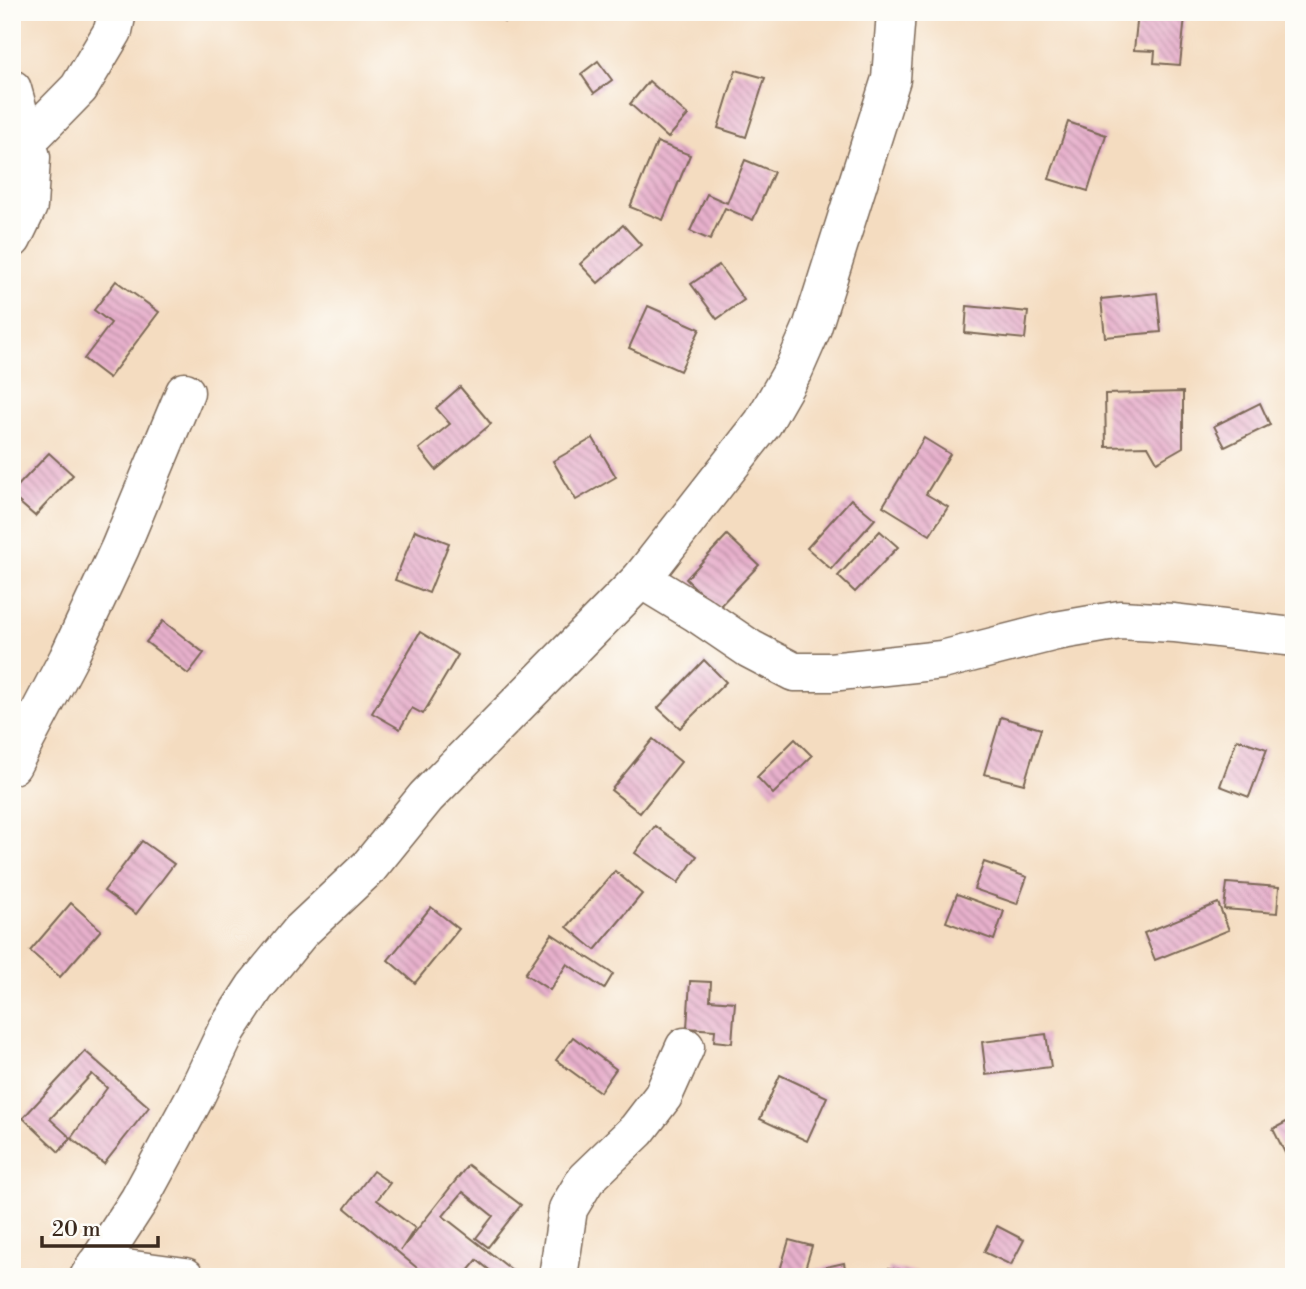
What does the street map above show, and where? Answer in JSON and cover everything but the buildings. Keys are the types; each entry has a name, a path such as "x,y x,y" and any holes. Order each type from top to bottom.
{"street":[{"path":"185,1277 93,1271 139,1200 227,1030 255,987 302,931 369,867 426,797 641,579 763,423 794,369 812,328 891,79 896,12"},
{"path":"27,141 79,88 113,31 117,13"},
{"path":"12,89 31,158 28,206 12,239"},
{"path":"12,765 68,659 120,548 185,392"},
{"path":"641,579 750,649 794,672 830,672 942,660 1056,631 1120,620 1174,623 1294,637"},
{"path":"558,1277 568,1209 586,1179 637,1130 663,1096 685,1047"}]}
